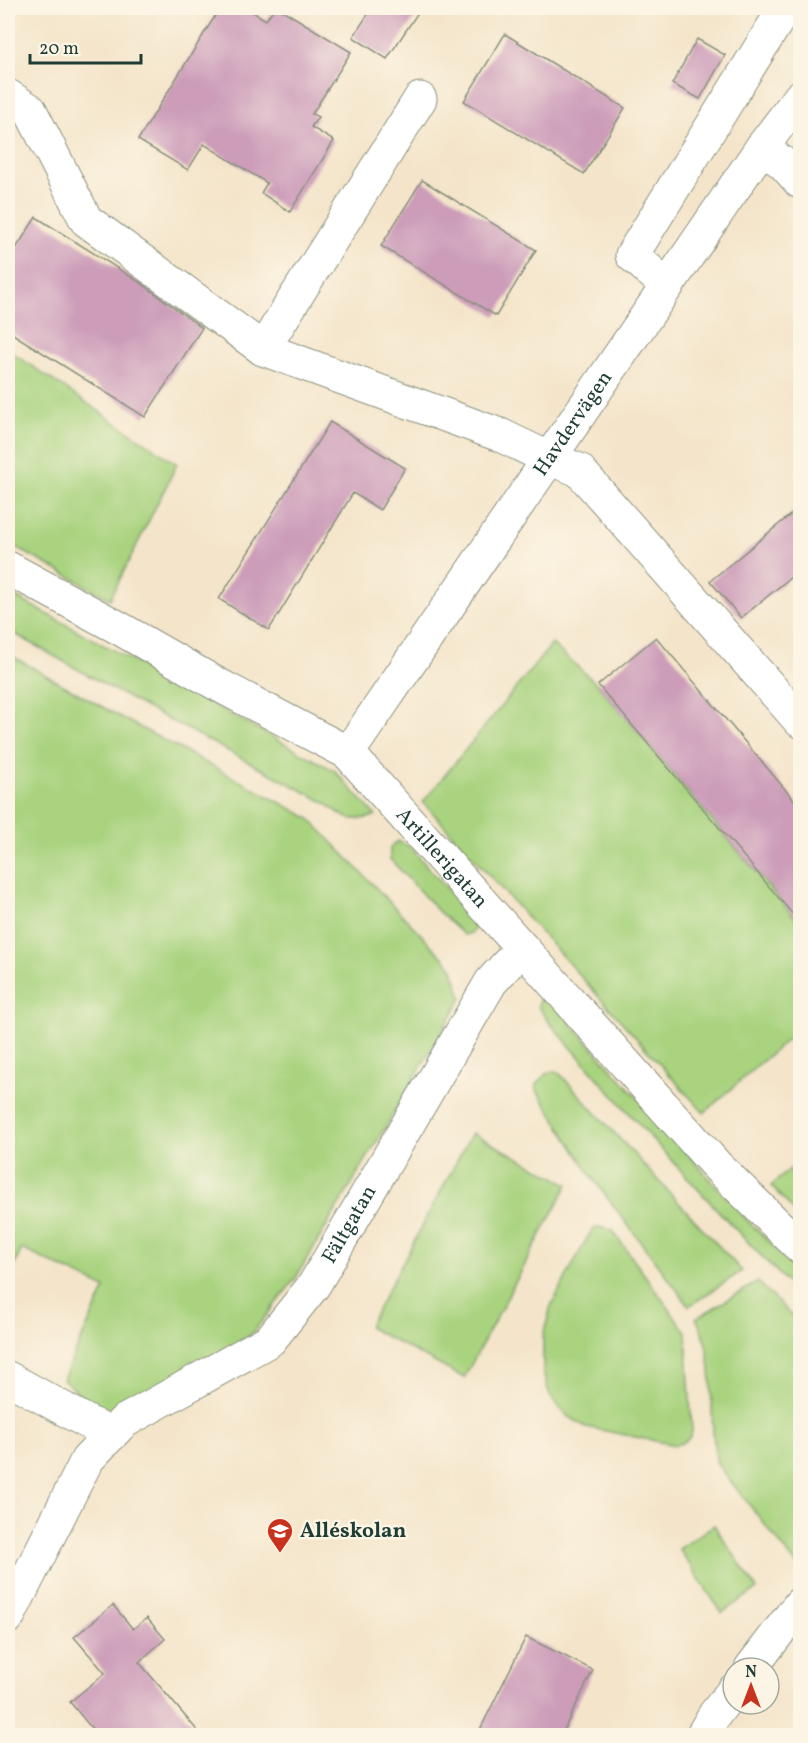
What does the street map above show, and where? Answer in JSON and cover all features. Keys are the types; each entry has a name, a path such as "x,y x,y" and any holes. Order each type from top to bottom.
{"street":[{"path":"667,286 632,255 785,8"},
{"path":"8,96 30,110 86,220 263,349 500,435 579,470 801,721"},
{"name":"Havdervägen","path":"348,753 762,147 801,97"},
{"path":"263,349 420,99"},
{"path":"762,147 784,164 801,182"},
{"name":"Artillerigatan","path":"8,568 215,683 348,753 716,1165 801,1247"},
{"name":"Fältgatan","path":"8,1617 87,1461 111,1434 123,1422 270,1340 314,1285 491,982 522,948"},
{"path":"8,1378 111,1434"},
{"path":"760,1656 801,1604"},
{"path":"702,1736 721,1706"}],"green space":[{"path":"8,350 177,464 110,599 8,543"},
{"path":"8,593 335,771 376,816 359,819 347,818 324,802 132,700 8,630"},
{"path":"552,644 598,685 800,924 800,1028 704,1113 423,802"},
{"path":"8,654 309,818 452,967 462,998 295,1279 251,1335 104,1416 63,1379 105,1288 22,1249 8,1278"},
{"path":"398,841 409,846 475,920 475,928 471,933 464,935 438,911 390,859 390,847"},
{"path":"544,998 551,1001 746,1219 800,1272 800,1295 703,1195 548,1021 538,1007 539,1001"},
{"path":"554,1071 559,1073 742,1271 689,1306 594,1180 536,1089 537,1084 547,1073"},
{"path":"472,1133 568,1184 464,1378 368,1327"},
{"path":"790,1169 800,1179 800,1217 771,1186"},
{"path":"599,1227 612,1230 686,1332 692,1432 688,1440 681,1443 675,1445 586,1427 566,1415 550,1396 543,1372 543,1336 551,1306 592,1230"},
{"path":"758,1282 800,1324 800,1569 717,1464 714,1446 708,1352 696,1318"},
{"path":"714,1525 757,1589 722,1613 679,1549"}],"building":[{"path":"220,8 246,8 266,20 274,8 279,8 351,52 312,114 318,117 311,127 334,141 290,212 261,193 267,183 204,144 188,170 138,140"},
{"path":"372,8 421,8 387,59 353,37"},
{"path":"505,34 625,108 584,174 464,101"},
{"path":"697,39 725,55 700,99 672,84"},
{"path":"422,180 536,250 496,316 381,246"},
{"path":"36,217 141,283 202,328 145,417 8,331 8,261"},
{"path":"330,422 405,468 380,510 353,493 269,630 219,599"},
{"path":"801,506 801,569 741,618 710,581"},
{"path":"656,637 801,808 801,924 598,685"},
{"path":"113,1605 133,1629 147,1618 165,1639 139,1662 202,1736 98,1736 70,1702 105,1673 74,1637"},
{"path":"526,1637 593,1670 561,1736 477,1736"}],"place":[{"name":"Alléskolan","path":"280,1554"}]}
